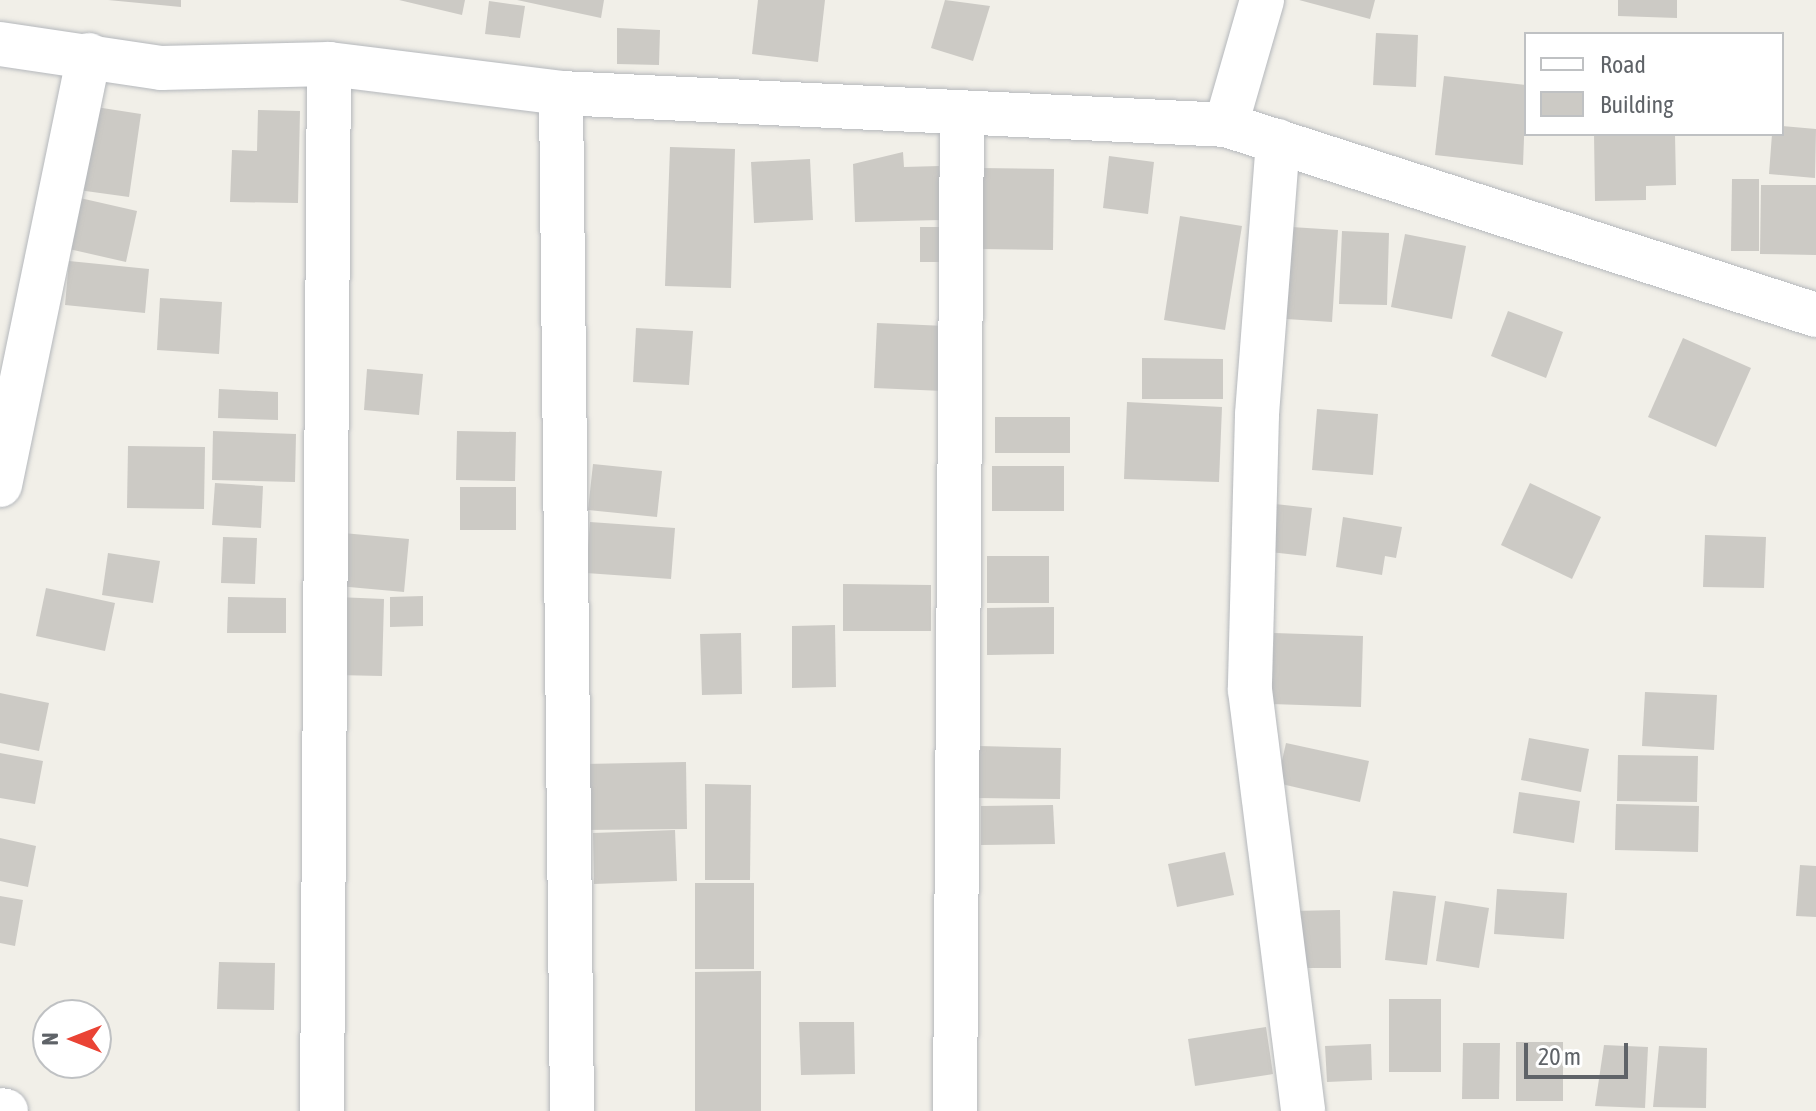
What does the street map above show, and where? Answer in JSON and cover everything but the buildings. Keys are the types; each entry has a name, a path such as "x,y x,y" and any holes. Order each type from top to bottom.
{"street":[{"path":"1226,125 1262,0"},
{"path":"0,44 161,68 329,64 561,93 1226,125 1816,315"},
{"path":"0,485 89,55"},
{"path":"322,1111 329,64"},
{"path":"561,93 572,1111"},
{"path":"955,1111 962,113"},
{"path":"1278,141 1257,415 1250,690 1303,1111"}]}
